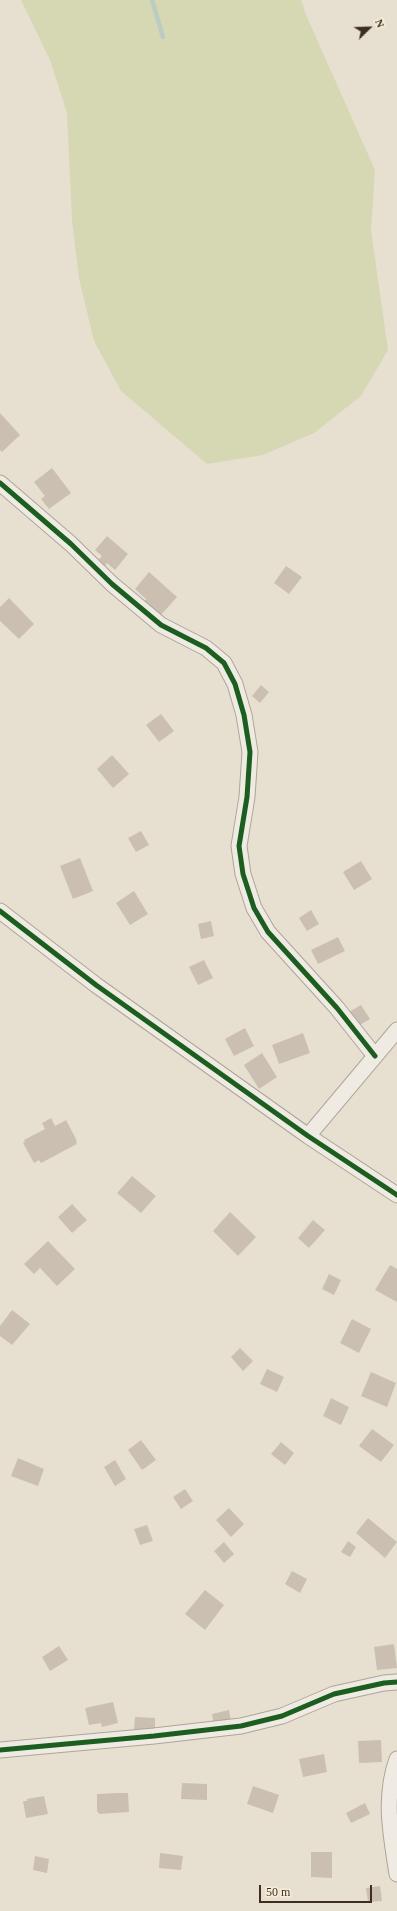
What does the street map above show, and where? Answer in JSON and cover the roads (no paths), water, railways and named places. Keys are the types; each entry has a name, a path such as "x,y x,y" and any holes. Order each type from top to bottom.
{"street":[{"path":"0,483 71,544 112,584 161,625 206,648 224,663 235,684 244,715 250,752 247,797 239,846 243,874 254,908 268,932 337,1008 375,1056"},
{"path":"0,911 96,985 308,1136 397,1195"},
{"path":"308,1136 397,1030"},
{"path":"0,1750 154,1736 241,1726 282,1716 334,1694 384,1683 397,1682"},
{"path":"397,1759 391,1776 388,1820 397,1874"}],"waterway":[{"path":"152,0 163,37"}]}
